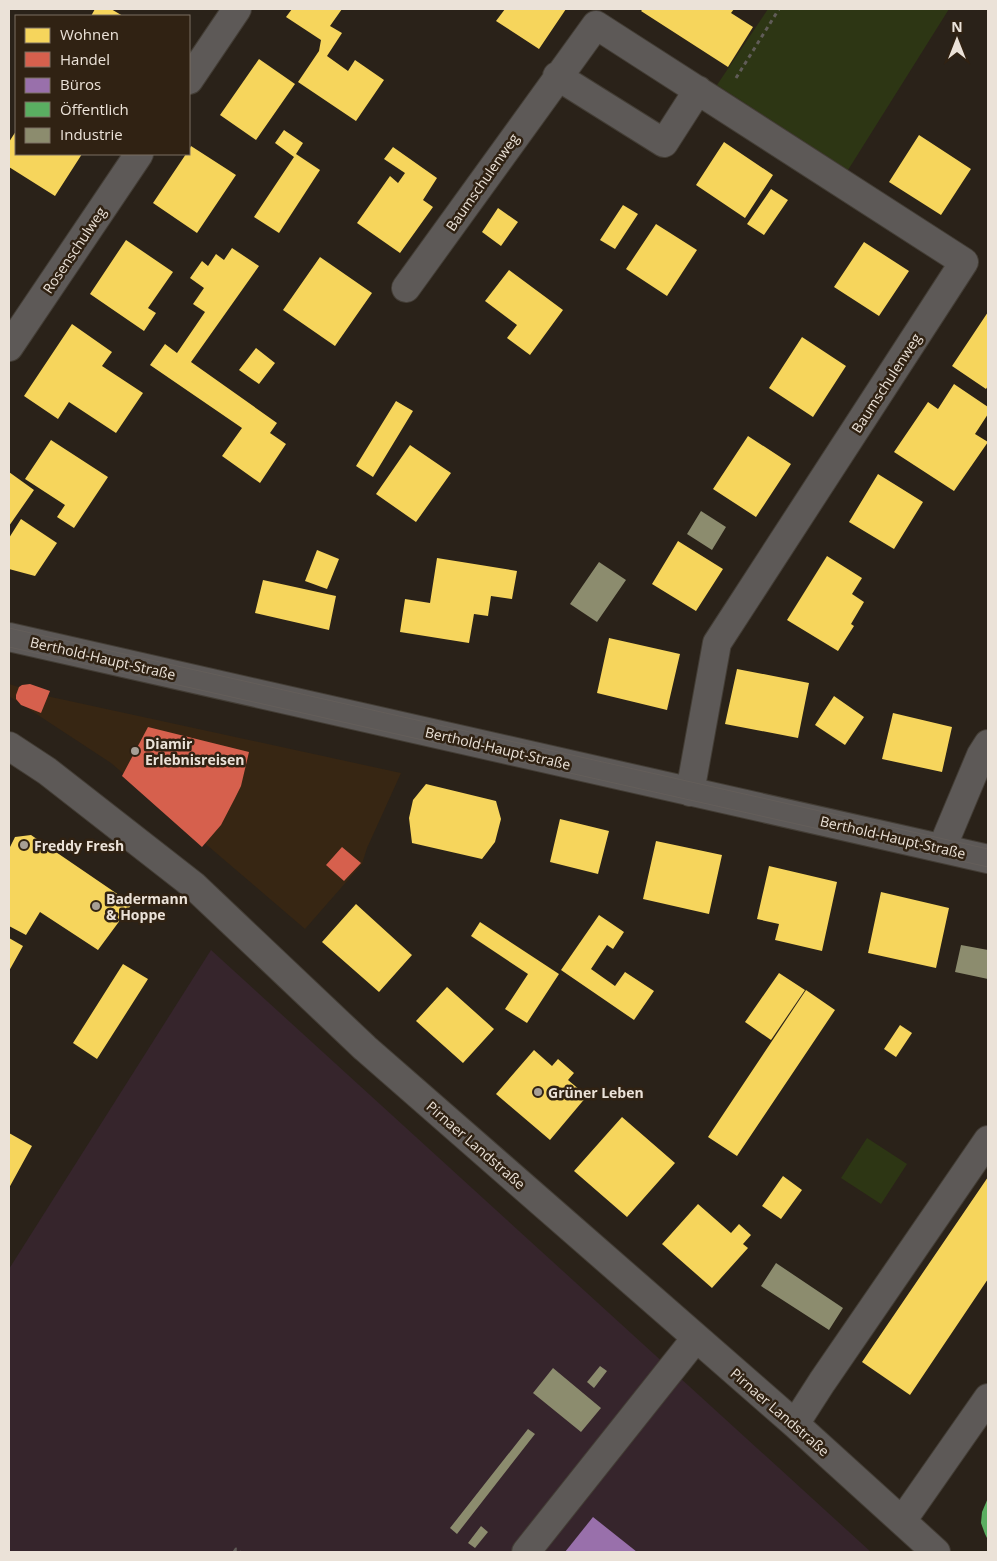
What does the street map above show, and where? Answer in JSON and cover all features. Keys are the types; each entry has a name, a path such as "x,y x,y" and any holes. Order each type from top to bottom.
{"street":[{"path":"190,79 237,9"},
{"name":"Baumschulenweg","path":"406,288 557,76 596,25 964,262 717,643 690,792"},
{"path":"557,76 664,143 709,97"},
{"name":"Rosenschulweg","path":"9,347 138,155"},
{"name":"Berthold-Haupt-Straße","path":"9,637 988,859"},
{"path":"942,848 981,755 988,744"},
{"name":"Pirnaer Landstraße","path":"9,746 47,771 192,885 365,1048 795,1424 936,1552"},
{"path":"795,1424 988,1140"},
{"path":"526,1552 696,1338"},
{"path":"902,1521 988,1398"}],"path":[{"path":"709,97 779,9"},
{"path":"234,1552 236,1549 240,1552"}],"shaded area":[{"path":"9,684 51,697 401,773 367,848 362,864 305,929 111,763 9,696"},
{"path":"211,950 871,1552 9,1552 9,1269"}],"green space":[{"path":"768,9 949,9 848,170 717,85"},
{"path":"867,1138 907,1164 881,1204 841,1178"}],"building: Wohnen":[{"path":"95,9 111,9 121,15 92,15"},
{"path":"292,9 342,9 330,26 342,33 327,56 348,71 355,60 384,80 356,121 298,82 319,51 321,40 286,17"},
{"path":"505,9 566,9 539,49 496,21"},
{"path":"643,9 734,9 731,13 753,27 728,67 641,11"},
{"path":"259,59 295,84 256,140 220,115"},
{"path":"284,130 303,143 296,154 320,170 279,233 254,217 294,157 275,143"},
{"path":"15,133 15,155 81,155 55,196 9,167 9,142"},
{"path":"919,135 971,169 941,215 889,182"},
{"path":"724,142 773,175 745,218 696,185"},
{"path":"191,146 236,175 197,233 153,203 185,155 190,155"},
{"path":"393,147 437,178 423,200 433,207 400,253 357,223 390,176 398,183 405,173 384,159"},
{"path":"771,189 788,200 764,235 747,224"},
{"path":"623,205 638,214 615,249 600,240"},
{"path":"498,208 518,222 501,246 482,232"},
{"path":"656,224 697,250 667,296 626,269"},
{"path":"126,240 173,272 148,308 156,313 144,331 90,294"},
{"path":"864,242 909,271 879,316 834,287"},
{"path":"232,248 259,266 191,362 277,423 270,433 286,444 260,483 222,456 242,428 150,365 165,344 177,353 205,312 193,304 204,288 190,278 202,261 208,266 216,254 224,260"},
{"path":"320,257 372,293 335,346 283,310"},
{"path":"509,270 563,310 530,355 507,338 517,325 485,301"},
{"path":"988,312 988,386 986,389 952,366"},
{"path":"72,324 112,352 102,366 143,393 116,433 69,402 58,419 24,396"},
{"path":"802,337 846,366 813,417 769,388"},
{"path":"256,348 275,363 259,384 239,370"},
{"path":"954,384 988,407 988,414 975,434 988,442 954,491 894,452 928,402 938,409"},
{"path":"396,401 413,411 373,477 356,466"},
{"path":"748,436 791,464 756,517 713,489"},
{"path":"51,440 108,477 74,528 57,517 65,505 25,479"},
{"path":"410,445 451,473 416,522 376,494"},
{"path":"9,472 34,490 9,526"},
{"path":"878,474 923,502 894,549 849,522"},
{"path":"21,519 57,543 35,576 9,569 9,538"},
{"path":"678,541 723,569 696,611 652,584"},
{"path":"317,550 339,559 327,589 305,581"},
{"path":"827,556 862,578 852,594 864,602 851,624 854,626 838,651 787,620"},
{"path":"437,558 517,571 512,599 491,596 488,616 474,614 469,643 400,632 405,599 430,603"},
{"path":"263,580 336,596 329,630 255,613"},
{"path":"609,638 680,654 667,710 597,693"},
{"path":"737,669 809,683 798,738 725,724"},
{"path":"834,696 864,717 845,745 815,725"},
{"path":"893,713 952,727 942,772 882,759"},
{"path":"426,784 496,801 501,819 495,842 482,859 412,843 409,818 413,800"},
{"path":"560,819 609,831 598,874 550,862"},
{"path":"31,835 132,904 98,950 40,912 26,935 9,926 9,849 15,837"},
{"path":"656,841 722,855 709,914 643,899"},
{"path":"769,866 837,882 822,951 775,940 779,924 757,919"},
{"path":"881,892 949,908 936,968 868,953"},
{"path":"356,904 412,955 379,992 322,942"},
{"path":"599,915 624,932 613,949 607,945 591,969 615,986 625,972 654,991 634,1020 561,970"},
{"path":"480,922 559,974 527,1023 505,1009 528,974 471,936"},
{"path":"9,938 23,946 9,971"},
{"path":"123,964 148,979 97,1059 73,1043"},
{"path":"779,973 805,990 771,1040 745,1022"},
{"path":"447,987 494,1029 463,1063 416,1021"},
{"path":"806,990 835,1010 737,1156 708,1137"},
{"path":"900,1025 912,1033 896,1057 884,1049"},
{"path":"534,1050 552,1066 558,1059 574,1073 568,1080 587,1096 550,1140 496,1094"},
{"path":"622,1117 675,1163 627,1217 574,1171"},
{"path":"9,1133 32,1146 9,1188"},
{"path":"783,1176 802,1190 781,1219 762,1206"},
{"path":"988,1177 988,1279 910,1395 862,1362"},
{"path":"698,1204 731,1233 739,1224 751,1235 743,1244 748,1248 712,1288 662,1244"}],"building: Handel":[{"path":"30,684 50,691 41,713 21,705 16,699 19,687"},
{"path":"148,727 249,752 241,786 221,825 202,847 122,776"},
{"path":"342,847 361,863 344,881 326,865"}],"building: Büros":[{"path":"593,1517 637,1552 565,1552"}],"building: Öffentlich":[{"path":"988,1498 988,1540 981,1523 982,1512"}],"building: Industrie":[{"path":"701,511 726,527 712,550 687,534"},
{"path":"599,562 626,580 597,622 570,604"},
{"path":"961,945 988,950 988,979 955,972"},
{"path":"776,1263 843,1308 829,1330 761,1286"},
{"path":"600,1366 607,1371 594,1388 587,1382"},
{"path":"553,1368 601,1408 581,1432 533,1393"},
{"path":"528,1429 535,1434 457,1534 450,1528"},
{"path":"481,1526 488,1532 475,1548 468,1543"}],"tram line":[{"path":"9,628 988,849"},
{"path":"9,647 988,867"}],"place":[{"name":"Diamir Erlebnisreisen","path":"135,751"},
{"name":"Freddy Fresh","path":"24,845"},
{"name":"Badermann & Hoppe","path":"96,906"},
{"name":"Grüner Leben","path":"538,1092"}]}
